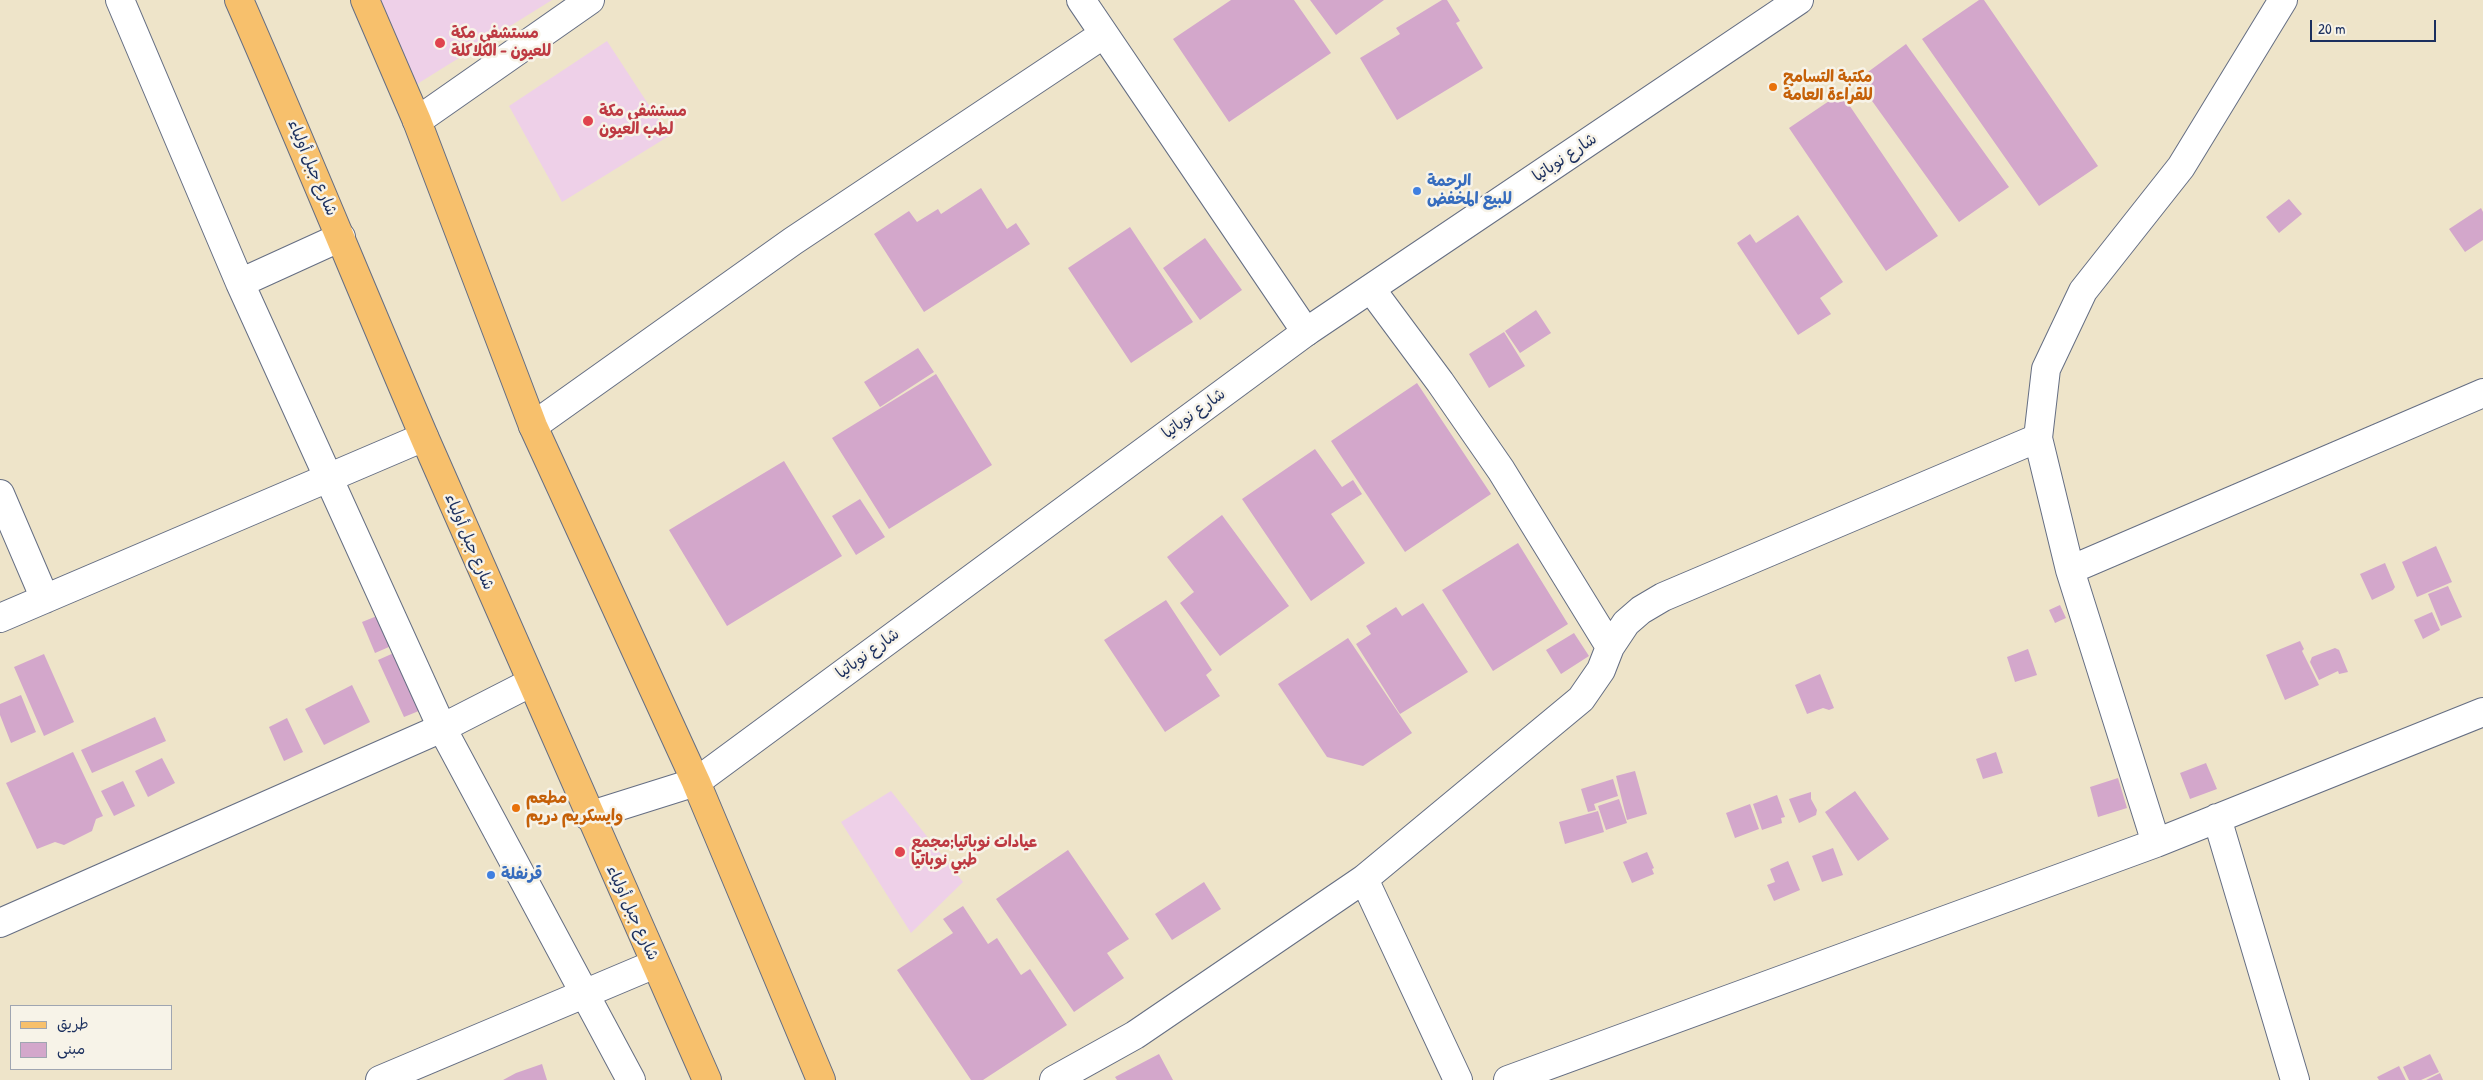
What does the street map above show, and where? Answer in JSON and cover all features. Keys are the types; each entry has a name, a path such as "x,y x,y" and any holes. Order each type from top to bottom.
{"main road":[{"name":"شارع جبل أولياء","path":"239,0 530,683 707,1080"},
{"path":"365,0 417,121 533,426 696,782 821,1080"}],"street":[{"path":"120,0 240,283 327,479 442,728 631,1080"},
{"path":"417,121 590,0"},
{"path":"1080,0 1306,332"},
{"name":"شارع نوباتيا","path":"588,816 696,782 1306,332 1799,0"},
{"path":"2156,843 2070,570 2038,438 2046,369 2082,290 2181,167 2283,0"},
{"path":"533,426 793,242 1104,34"},
{"path":"240,283 341,237"},
{"path":"1371,289 1440,382 1501,470 1610,647"},
{"path":"2070,570 2483,393"},
{"path":"0,618 424,437"},
{"path":"1054,1080 1135,1035 1364,880 1581,699 1601,670 1610,647 1626,623 1641,610 1663,597 2038,438"},
{"path":"0,494 45,599"},
{"path":"0,923 442,728 530,683"},
{"path":"1508,1080 2156,843 2483,712"},
{"path":"2217,818 2295,1080"},
{"path":"1364,880 1458,1080"},
{"path":"380,1080 656,964"}],"shaded area":[{"name":"مستشفى مكة للعيون - الكلاكلة","path":"379,0 552,0 414,86"},
{"name":"مستشفى مكة لطب العيون","path":"607,41 669,136 562,202 509,106"},
{"name":"عيادات نوباتيا;مجمع طبي نوباتيا","path":"891,791 963,882 911,933 841,822"}],"building":[{"path":"1231,0 1294,0 1331,53 1229,122 1173,39"},
{"path":"1310,0 1384,0 1336,35"},
{"path":"1442,0 1447,0 1460,21 1456,23 1483,68 1397,120 1360,58 1400,34 1396,28"},
{"path":"1979,0 1984,0 2098,166 2039,206 1922,39"},
{"path":"1906,44 2009,187 1959,222 1857,80"},
{"path":"1841,93 1938,236 1886,271 1789,128"},
{"path":"981,188 1007,229 1016,223 1030,244 924,312 874,234 909,211 917,222 938,209 941,214"},
{"path":"2289,199 2302,214 2279,233 2266,217"},
{"path":"2481,208 2483,212 2483,240 2465,252 2449,229"},
{"path":"1798,215 1843,282 1820,298 1831,314 1798,335 1737,243 1750,234 1756,243"},
{"path":"1130,227 1193,322 1131,363 1068,268"},
{"path":"1205,238 1242,290 1200,320 1163,268"},
{"path":"1536,310 1551,333 1520,353 1505,331"},
{"path":"1504,332 1525,366 1489,388 1469,354"},
{"path":"918,348 934,372 880,407 864,382"},
{"path":"936,374 992,465 889,529 832,438"},
{"path":"1417,383 1491,494 1405,552 1331,441"},
{"path":"1315,449 1342,487 1353,480 1362,494 1331,514 1365,563 1311,601 1242,499"},
{"path":"784,461 842,556 727,626 669,530"},
{"path":"860,499 885,537 856,555 832,516"},
{"path":"1222,515 1289,606 1220,656 1180,603 1194,592 1167,557"},
{"path":"1518,543 1568,624 1493,671 1442,590"},
{"path":"2436,546 2452,582 2417,597 2402,562"},
{"path":"2385,563 2395,587 2393,590 2372,600 2360,574"},
{"path":"2448,586 2462,617 2441,626 2428,594"},
{"path":"1166,600 1212,670 1206,675 1220,696 1165,732 1104,640"},
{"path":"1423,603 1468,672 1400,714 1356,644 1371,634 1366,626 1396,607 1402,616"},
{"path":"2060,605 2066,618 2055,623 2049,610"},
{"path":"392,610 405,640 375,653 362,622"},
{"path":"2432,612 2440,630 2423,639 2414,620"},
{"path":"1574,633 1589,656 1561,674 1546,650"},
{"path":"1348,638 1412,733 1363,766 1327,757 1278,684"},
{"path":"2300,641 2304,649 2302,651 2319,685 2285,700 2266,655"},
{"path":"405,648 431,706 404,717 378,660"},
{"path":"2335,648 2339,650 2348,672 2339,674 2338,671 2319,680 2310,662 2312,657"},
{"path":"2028,649 2037,675 2015,682 2007,657"},
{"path":"44,654 74,722 44,736 14,667"},
{"path":"1820,674 1834,708 1829,710 1823,708 1807,714 1795,685"},
{"path":"352,685 370,722 324,745 305,709"},
{"path":"21,695 36,732 11,743 0,715 0,704"},
{"path":"155,717 166,741 92,773 81,750"},
{"path":"287,718 303,752 284,761 269,727"},
{"path":"73,752 103,816 96,819 92,831 64,845 55,842 37,849 6,783"},
{"path":"1996,752 2003,773 1983,779 1976,759"},
{"path":"162,758 175,783 148,797 135,771"},
{"path":"2206,763 2217,789 2190,799 2180,773"},
{"path":"1635,771 1647,814 1627,820 1616,776"},
{"path":"2118,778 2127,808 2098,817 2090,787"},
{"path":"1613,779 1618,796 1594,804 1596,810 1588,812 1581,789"},
{"path":"123,781 135,806 114,816 101,791"},
{"path":"1855,791 1889,839 1858,861 1825,812"},
{"path":"1811,792 1811,799 1817,810 1816,815 1799,823 1789,799"},
{"path":"1777,795 1785,817 1781,818 1782,823 1762,830 1753,804"},
{"path":"1619,799 1627,823 1606,830 1598,806"},
{"path":"1750,804 1759,829 1735,838 1726,813"},
{"path":"1598,811 1604,832 1565,844 1559,822"},
{"path":"1833,848 1843,875 1822,882 1812,856"},
{"path":"1068,850 1129,939 1107,953 1124,978 1074,1012 996,899"},
{"path":"1647,852 1654,868 1652,869 1654,874 1632,883 1623,862"},
{"path":"1788,861 1800,890 1774,901 1767,885 1775,882 1770,869"},
{"path":"1204,882 1221,909 1172,940 1155,914"},
{"path":"963,906 988,944 997,938 1021,975 1030,969 1067,1025 983,1080 971,1080 897,970 953,933 943,919"},
{"path":"1159,1054 1173,1080 1117,1080 1115,1077"},
{"path":"2430,1054 2439,1072 2421,1080 2409,1080 2403,1067"},
{"path":"542,1064 547,1080 503,1080 516,1073"},
{"path":"2399,1066 2406,1080 2379,1080 2377,1077"},
{"path":"2440,1073 2443,1080 2426,1080"}],"place":[{"name":"مستشفى مكة للعيون - الكلاكلة","path":"440,43"},
{"name":"مكتبة التسامح للقراءة العامة","path":"1773,87"},
{"name":"مستشفى مكة لطب العيون","path":"588,121"},
{"name":"الرحمة للبيع المخفض","path":"1417,191"},
{"name":"مطعم وايسكريم دريم","path":"516,808"},
{"name":"عيادات نوباتيا;مجمع طبي نوباتيا","path":"900,852"},
{"name":"قرنفلة","path":"491,875"}]}
